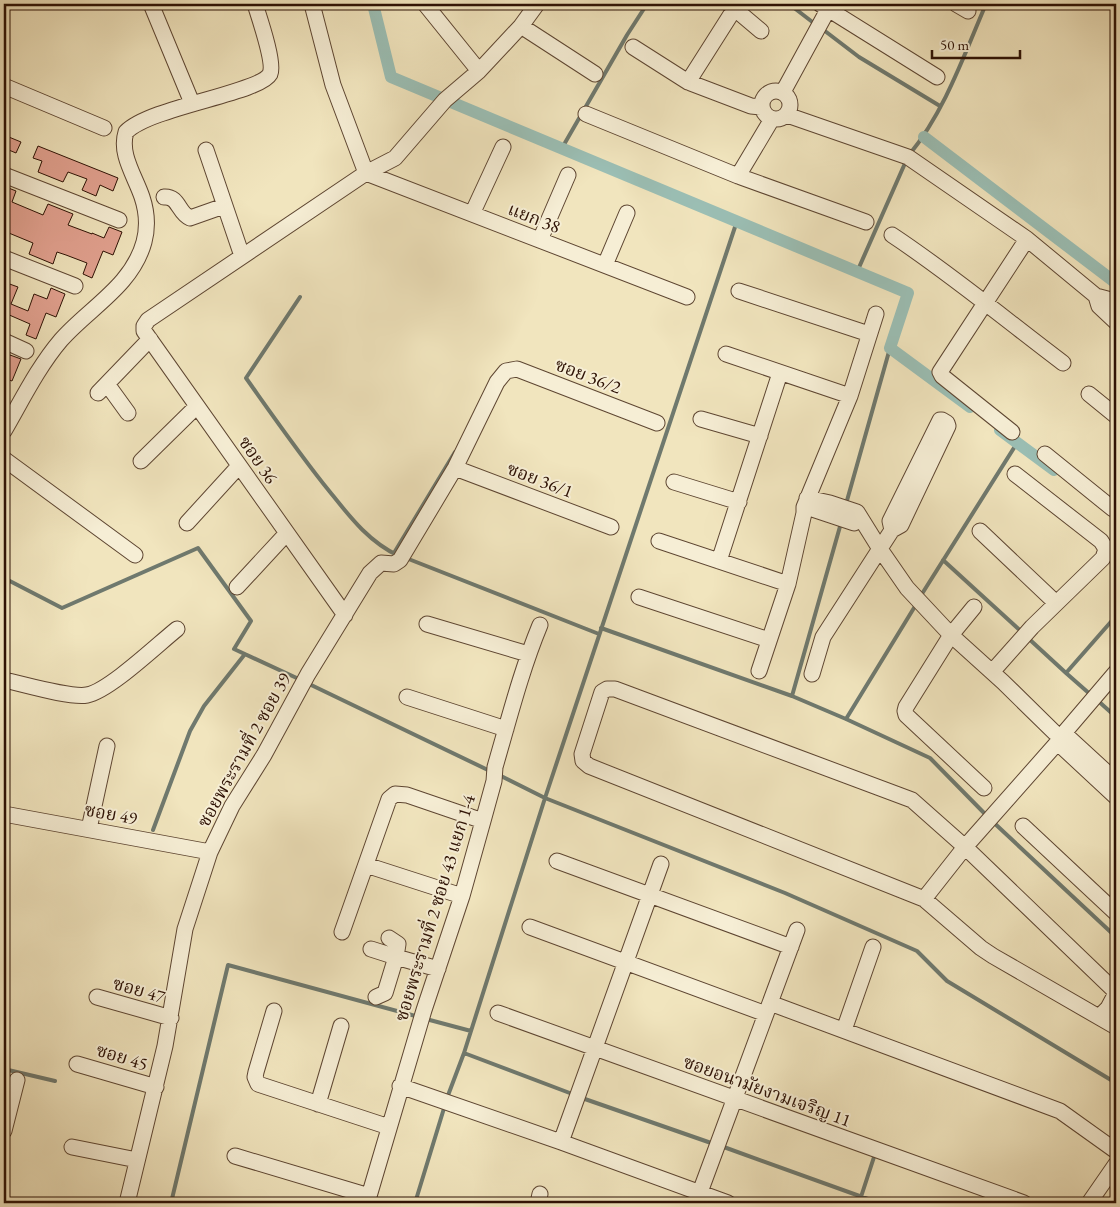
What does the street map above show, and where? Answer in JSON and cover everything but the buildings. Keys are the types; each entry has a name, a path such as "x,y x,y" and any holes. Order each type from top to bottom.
{"street":[{"path":"151,4 192,103"},
{"path":"4,431 44,361 62,338 124,280 140,253 147,226 146,212 123,146 126,132 139,122 192,103 261,83 270,74 271,63 255,4"},
{"path":"312,4 333,85 366,173"},
{"path":"425,4 479,71"},
{"path":"128,413 103,389 147,333 148,320 366,173 395,158 444,101 479,71 521,26 537,4"},
{"path":"688,82 732,6 760,31"},
{"path":"783,92 826,6 937,77"},
{"path":"521,26 595,74"},
{"path":"633,47 688,82 744,104 761,107"},
{"path":"4,86 104,128"},
{"path":"738,176 780,117 790,109 790,103 783,92 770,92 765,95 761,107 763,112 780,117 891,151 908,157 1027,239 1112,310"},
{"path":"586,114 738,176 866,222"},
{"path":"472,214 503,147"},
{"path":"206,150 242,256"},
{"name":"แยก 38","path":"366,173 688,297"},
{"path":"4,175 118,220"},
{"path":"540,240 568,175"},
{"path":"164,197 176,201 186,216 190,218 224,206"},
{"path":"605,265 627,213"},
{"path":"892,235 928,259 1063,363"},
{"path":"1012,432 942,376 940,372 1027,239"},
{"path":"4,258 75,286"},
{"path":"739,291 869,334"},
{"path":"759,671 788,584 806,503 850,396 876,314"},
{"name":"ซอย 36","path":"147,333 345,615"},
{"path":"4,342 26,350"},
{"path":"726,354 850,396"},
{"name":"ซอย 36/2","path":"506,371 517,369 657,423"},
{"name":"ซอยพระรามที่ 2 ซอย 39","path":"127,1203 171,1018 185,929 210,852 232,806 264,754 305,679 375,567 381,563 394,564 400,560 455,468 497,382 506,371"},
{"path":"719,561 780,373"},
{"path":"1089,394 1116,416"},
{"path":"140,461 197,406"},
{"path":"701,420 760,436"},
{"path":"812,674 823,637 892,530 901,525 948,426 942,420 940,420 890,521 892,530"},
{"path":"1045,454 1116,510"},
{"path":"4,458 135,554"},
{"path":"187,522 239,466"},
{"name":"ซอย 36/1","path":"455,468 611,527"},
{"path":"992,672 1032,627 1103,558 1106,549 1101,541 1016,474"},
{"path":"674,482 739,502"},
{"path":"806,503 857,518 907,588 951,635 1061,738 1116,797"},
{"path":"980,531 1056,603"},
{"path":"236,587 287,533"},
{"path":"659,541 788,584"},
{"path":"639,596 769,640"},
{"path":"974,607 951,635 905,711 906,715 984,788"},
{"path":"427,624 528,654"},
{"name":"ซอยพระรามที่ 2 ซอย 43 แยก 1-4","path":"368,1200 400,1086 462,896 528,654 540,625"},
{"path":"4,680 52,691 87,695 107,686 177,629"},
{"path":"924,899 986,821 1061,738 1116,672"},
{"path":"1099,1017 1108,1008 1116,993 965,846 912,800 615,689 607,689 602,692 582,754 583,762 589,766 924,899 981,948 1116,1027"},
{"path":"407,697 506,729"},
{"path":"1061,738 1116,781"},
{"path":"89,829 108,746"},
{"path":"342,932 389,799 395,794 406,795 483,821"},
{"name":"ซอย 49","path":"4,814 210,852"},
{"path":"1023,826 1116,913"},
{"path":"557,861 791,947"},
{"path":"561,1142 661,864"},
{"path":"366,865 462,896"},
{"path":"530,927 626,962 768,1008 844,1030 1060,1111 1116,1151"},
{"path":"698,1198 797,930"},
{"path":"376,997 384,993 396,957 398,944 389,938"},
{"path":"844,1030 873,947"},
{"path":"371,949 438,969"},
{"name":"ซอย 47","path":"98,997 171,1018"},
{"path":"274,1011 256,1072 256,1081 264,1087 389,1127"},
{"name":"ซอยอนามัยงามเจริญ 11","path":"498,1013 1024,1203"},
{"path":"318,1104 341,1026"},
{"name":"ซอย 45","path":"77,1064 156,1087"},
{"path":"4,1131 18,1080"},
{"path":"400,1086 561,1142 698,1198 728,1203"},
{"path":"72,1147 137,1160"},
{"path":"235,1156 368,1200"},
{"path":"1089,1203 1116,1164"}],"waterway":[{"path":"373,4 391,77 908,293 890,348 970,407"},
{"path":"562,148 647,4"},
{"path":"789,4 815,24"},
{"path":"909,155 922,138 943,101 986,4"},
{"path":"821,28 859,57 940,106"},
{"path":"924,137 1116,283"},
{"path":"857,272 906,161"},
{"path":"447,1098 464,1053 545,798 737,221"},
{"path":"300,297 246,378 297,450 345,511 378,544 399,556"},
{"path":"846,504 890,348"},
{"path":"1000,430 1054,470"},
{"path":"920,597 1017,443"},
{"path":"394,553 455,452"},
{"path":"792,696 841,523"},
{"path":"4,578 62,608 198,548 251,621 234,649 301,680"},
{"path":"406,558 599,634"},
{"path":"943,560 1023,633"},
{"path":"846,719 917,603"},
{"path":"1028,638 1066,673 1116,616"},
{"path":"601,628 792,696 930,758 987,816"},
{"path":"153,830 190,731 204,706 245,654"},
{"path":"1066,673 1091,695"},
{"path":"307,683 490,771"},
{"path":"1096,699 1116,717"},
{"path":"499,775 545,798 785,893 917,951 947,981 1116,1083"},
{"path":"992,821 1116,937"},
{"path":"171,1203 228,965 419,1017"},
{"path":"426,1019 471,1031"},
{"path":"464,1053 575,1095"},
{"path":"4,1069 55,1081"},
{"path":"582,1098 714,1144"},
{"path":"415,1203 445,1105"},
{"path":"721,1146 879,1203"},
{"path":"859,1203 874,1157"}]}
